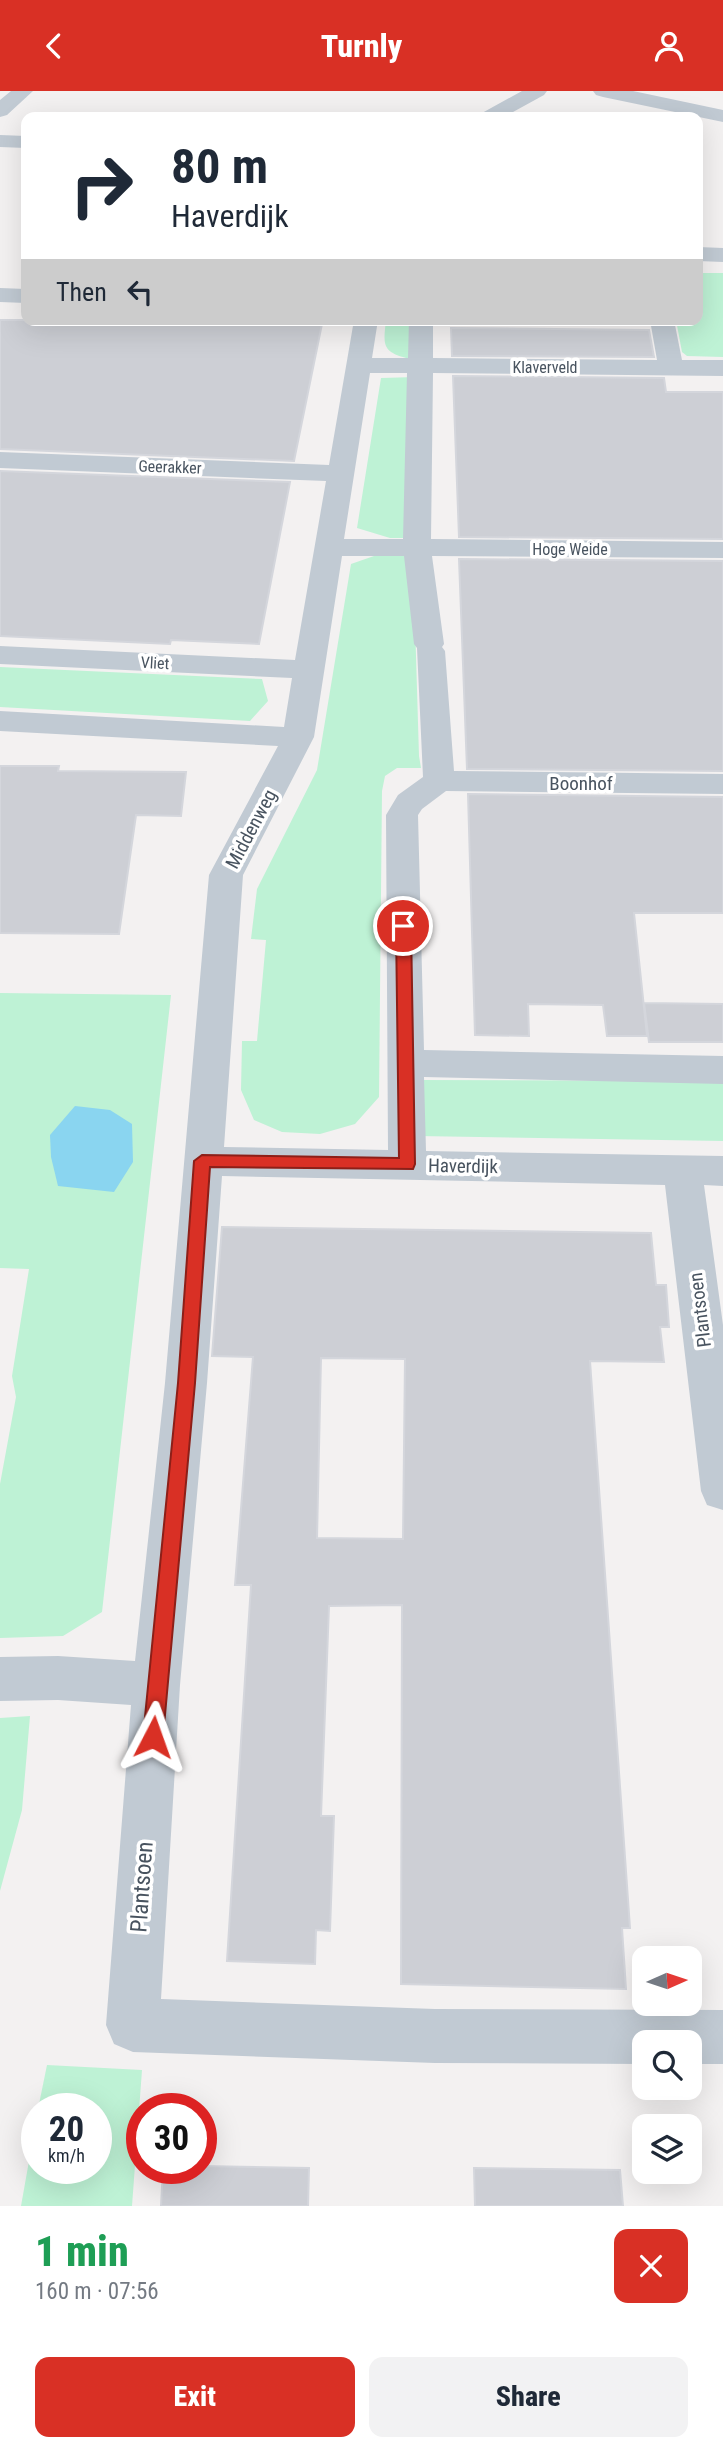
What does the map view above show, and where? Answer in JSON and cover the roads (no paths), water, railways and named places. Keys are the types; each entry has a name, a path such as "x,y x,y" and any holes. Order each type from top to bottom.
{"street":[{"path":"0,111 23,91"},
{"path":"498,112 537,91"},
{"path":"603,91 723,116"},
{"path":"0,141 21,142"},
{"path":"0,162 21,163"},
{"path":"703,254 723,254"},
{"path":"0,295 21,296"},
{"name":"Middenweg","path":"202,1161 226,875 298,737 365,326"},
{"path":"407,1164 402,815 410,802 439,781 429,648 417,548 421,326"},
{"path":"664,326 671,368"},
{"path":"358,365 419,366"},
{"name":"Klaverveld","path":"419,366 723,368"},
{"name":"Geerakker","path":"0,460 339,473"},
{"path":"329,547 417,548"},
{"name":"Hoge Weide","path":"417,548 723,550"},
{"name":"Vliet","path":"0,655 310,670"},
{"path":"0,721 298,737"},
{"name":"Boonhof","path":"439,781 723,784"},
{"path":"405,1063 723,1070"},
{"name":"Haverdijk","path":"202,1161 703,1171"},
{"name":"Plantsoen","path":"202,1161 186,1383 156,1685 133,2025 435,2036 723,2037"},
{"name":"Plantsoen","path":"703,1171 723,1491"},
{"path":"0,1679 58,1678 156,1685"}],"water":[{"path":"75,1106 110,1110 132,1124 133,1162 114,1192 58,1186 51,1157 50,1135"}]}
